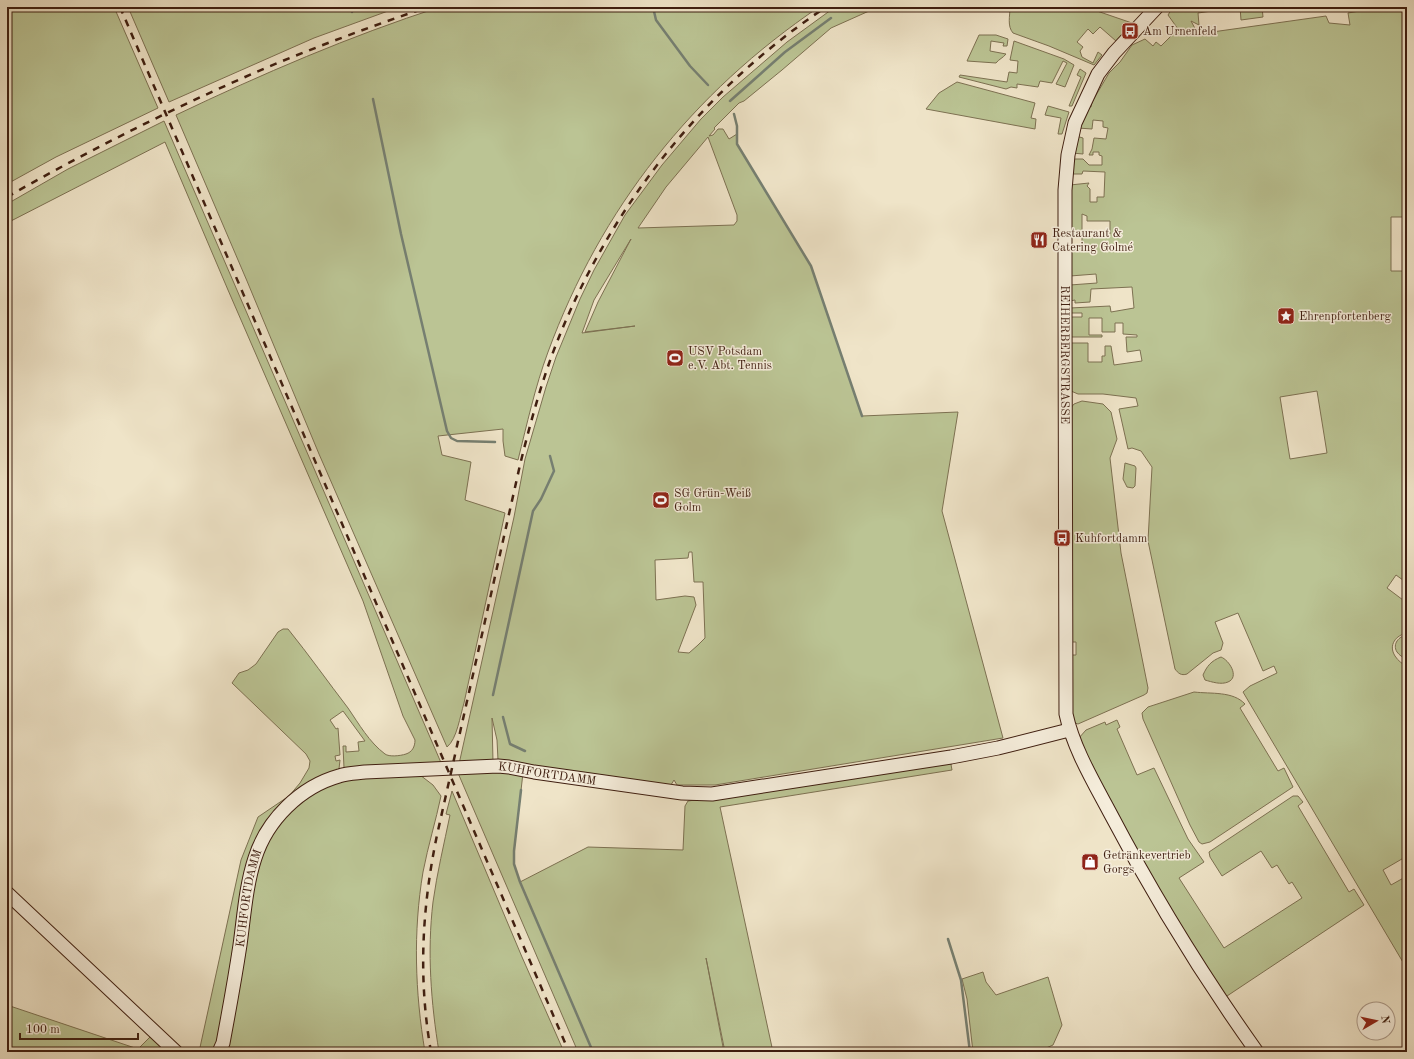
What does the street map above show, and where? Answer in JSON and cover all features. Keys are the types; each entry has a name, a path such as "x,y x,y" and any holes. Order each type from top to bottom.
{"street":[{"name":"REIHERBERGSTRASSE","path":"1157,7 1114,53 1098,74 1076,123 1068,155 1065,190 1066,714 1069,730 1136,862 1184,945 1257,1052"},
{"name":"KUHFORTDAMM","path":"219,1052 223,1044 255,858 264,837 289,805 306,791 334,777 366,772 498,766 682,793 712,794 951,757 998,748 1069,730"},
{"path":"7,893 176,1052"}],"green space":[{"path":"7,7 114,7 158,108 56,157 7,184"},
{"path":"128,7 399,7 314,38 169,102"},
{"path":"440,7 819,7 773,41 731,77 691,116 656,158 624,202 595,249 570,299 548,352 535,392 518,460 505,456 503,429 438,436 442,455 471,462 465,500 505,513 464,703 456,733 447,747 319,454 176,115 306,56 373,30"},
{"path":"835,7 878,7 831,28 744,101 739,103 714,128 715,129 709,136 713,135 718,129 723,129 729,139 737,134 737,144 811,266 862,416 958,412 942,511 1003,738 715,785 677,785 674,780 669,788 498,760 497,740 492,718 493,762 459,764 514,517 525,459 556,357 580,299 594,270 625,215 662,165 701,119 723,97 787,42","holes":["708,137 737,215 737,221 734,225 638,228 666,187","631,239 598,302 585,332 635,326 582,333 594,300","689,552 692,552 694,582 703,582 705,638 689,653 678,652 696,605 694,597 685,596 656,600 655,560 688,558"]},
{"path":"1010,7 1098,7 1097,11 1132,23 1116,41 1100,27 1093,34 1088,29 1077,42 1083,47 1080,51 1082,57 1093,63 1098,52 1102,55 1094,65 1013,33 1009,24"},
{"path":"1173,7 1239,7 1198,13 1199,25 1191,21 1198,34 1326,16 1329,23 1350,25 1348,13 1383,7 1407,7 1407,217 1391,217 1391,271 1407,271 1407,583 1396,575 1387,588 1407,603 1407,633 1403,634 1394,641 1392,648 1396,658 1407,667 1407,856 1383,870 1391,885 1407,876 1407,905 1404,907 1407,913 1407,969 1243,692 1250,686 1277,673 1274,666 1263,671 1238,613 1215,622 1223,643 1221,650 1213,653 1187,674 1180,674 1175,669 1148,541 1152,467 1141,451 1132,448 1128,449 1119,409 1138,406 1136,398 1103,394 1078,394 1071,391 1070,343 1088,343 1088,362 1102,362 1102,356 1105,356 1105,346 1111,346 1114,365 1142,361 1140,350 1127,352 1126,337 1137,337 1137,335 1123,334 1123,323 1115,323 1115,332 1102,332 1102,318 1089,318 1089,335 1102,335 1102,337 1070,337 1070,317 1082,317 1082,313 1070,313 1070,308 1110,306 1111,312 1134,308 1132,287 1091,289 1090,302 1075,303 1075,300 1070,301 1070,285 1097,283 1096,274 1070,276 1070,246 1082,246 1082,237 1110,236 1110,221 1087,221 1087,216 1082,214 1082,232 1070,229 1070,185 1089,183 1087,186 1090,189 1090,202 1097,202 1097,197 1104,197 1105,172 1083,171 1082,174 1071,174 1072,159 1083,159 1089,165 1102,165 1102,156 1099,155 1099,152 1093,152 1093,155 1089,155 1094,138 1106,139 1108,128 1103,127 1103,121 1093,120 1092,129 1078,128 1087,106 1091,107 1092,102 1109,73 1120,62 1132,45 1145,39 1153,46 1156,42 1161,46 1178,29 1168,15","holes":["1317,391 1327,453 1290,459 1280,397"]},
{"path":"1240,7 1262,7 1263,17 1241,20"},
{"path":"979,35 996,35 1008,39 1007,46 1003,46 1004,43 991,41 990,51 1006,54 996,63 967,61"},
{"path":"1014,41 1064,59 1074,65 1065,87 1056,84 1067,63 1063,61 1052,83 1040,81 1038,87 1017,84 1017,88 1011,87 1006,89 959,77 960,75 1007,82 1009,72 1017,73 1018,61 1010,60"},
{"path":"1080,69 1086,73 1072,106 1069,106 1081,77 1077,75"},
{"path":"957,82 1035,103 1031,118 1036,119 1035,129 926,109 939,93"},
{"path":"1048,106 1069,112 1062,134 1058,134 1061,118 1045,115"},
{"path":"164,121 442,765 344,768 343,746 346,746 346,752 359,751 358,742 365,741 343,711 330,720 336,729 338,728 340,755 335,756 336,761 340,760 339,769 294,805 340,778 420,775 433,785 441,796 423,872 418,917 416,962 417,984 425,1052 199,1052 241,860 258,817 289,796 300,783 309,768 310,761 306,754 232,683 239,673 248,670 256,664 278,632 283,629 288,629 379,749 389,756 404,755 411,751 414,747 415,740 403,716 363,601 165,142 7,223 7,204 68,169"},
{"path":"1076,136 1083,138 1083,154 1072,153"},
{"path":"1082,401 1103,404 1111,412 1117,439 1110,458 1121,553 1148,688 1147,693 1144,695 1078,724 1075,723 1071,711 1070,655 1076,655 1076,642 1071,642 1070,409 1074,404"},
{"path":"1125,463 1135,466 1136,468 1135,486 1133,488 1127,487 1123,479"},
{"path":"1407,635 1407,661 1398,653 1395,646 1401,637"},
{"path":"1221,657 1227,661 1232,669 1233,676 1231,680 1228,682 1216,683 1205,680 1203,675 1208,666"},
{"path":"1194,692 1228,695 1245,704 1240,708 1278,771 1284,768 1293,787 1210,842 1202,844 1199,842 1190,825 1143,719 1142,713 1148,707"},
{"path":"1117,720 1120,727 1117,729 1137,775 1154,768 1188,839 1204,862 1179,878 1224,948 1302,898 1292,882 1289,884 1277,865 1272,868 1261,851 1222,876 1210,857 1209,852 1293,796 1298,796 1303,802 1298,806 1349,892 1354,889 1364,905 1224,998 1146,873 1078,739 1086,730 1105,722 1106,725"},
{"path":"950,759 952,770 720,807 773,1052 725,1052 706,958 724,1052 593,1052 591,1048 589,1049 591,1052 578,1052 458,773 523,773 514,851 514,864 520,882 588,847 683,850 685,806 688,801"},
{"path":"452,791 564,1052 439,1052 434,1015 430,940 436,880 450,815 446,814"},
{"path":"983,972 986,982 996,995 1048,977 1062,1025 1053,1045 1037,1052 973,1052 967,999 962,979"},
{"path":"7,1005 138,1049 155,1032 176,1052 7,1052"}],"waterway":[{"path":"352,12 353,7"},
{"path":"653,7 656,20 690,66 708,85"},
{"path":"730,101 785,52 831,18"},
{"path":"373,99 401,234 447,431 451,438 457,441 495,442"},
{"path":"734,114 737,126 737,144 811,266 862,416"},
{"path":"493,695 533,511 541,499 554,471 550,456"},
{"path":"503,717 510,744 525,751"},
{"path":"521,790 514,851 514,864 520,882 593,1052"},
{"path":"948,939 961,980 970,1052"}],"railway":[{"path":"120,7 569,1052"},
{"path":"7,197 74,160 176,109 245,77 317,47 428,7"},
{"path":"431,1052 424,997 423,970 425,916 432,862 520,465 534,410 552,355 574,303 599,253 629,205 662,159 698,117 737,77 780,40 826,7"}],"place":[{"name":"Am Urnenfeld","path":"1130,31"},
{"name":"Restaurant & Catering Golmé","path":"1039,240"},
{"name":"Ehrenpfortenberg","path":"1286,316"},
{"name":"USV Potsdam e.V. Abt. Tennis","path":"675,358"},
{"name":"SG Grün-Weiß Golm","path":"661,500"},
{"name":"Kuhfortdamm","path":"1062,538"},
{"name":"Getränkevertrieb Gorgs","path":"1090,862"}]}
